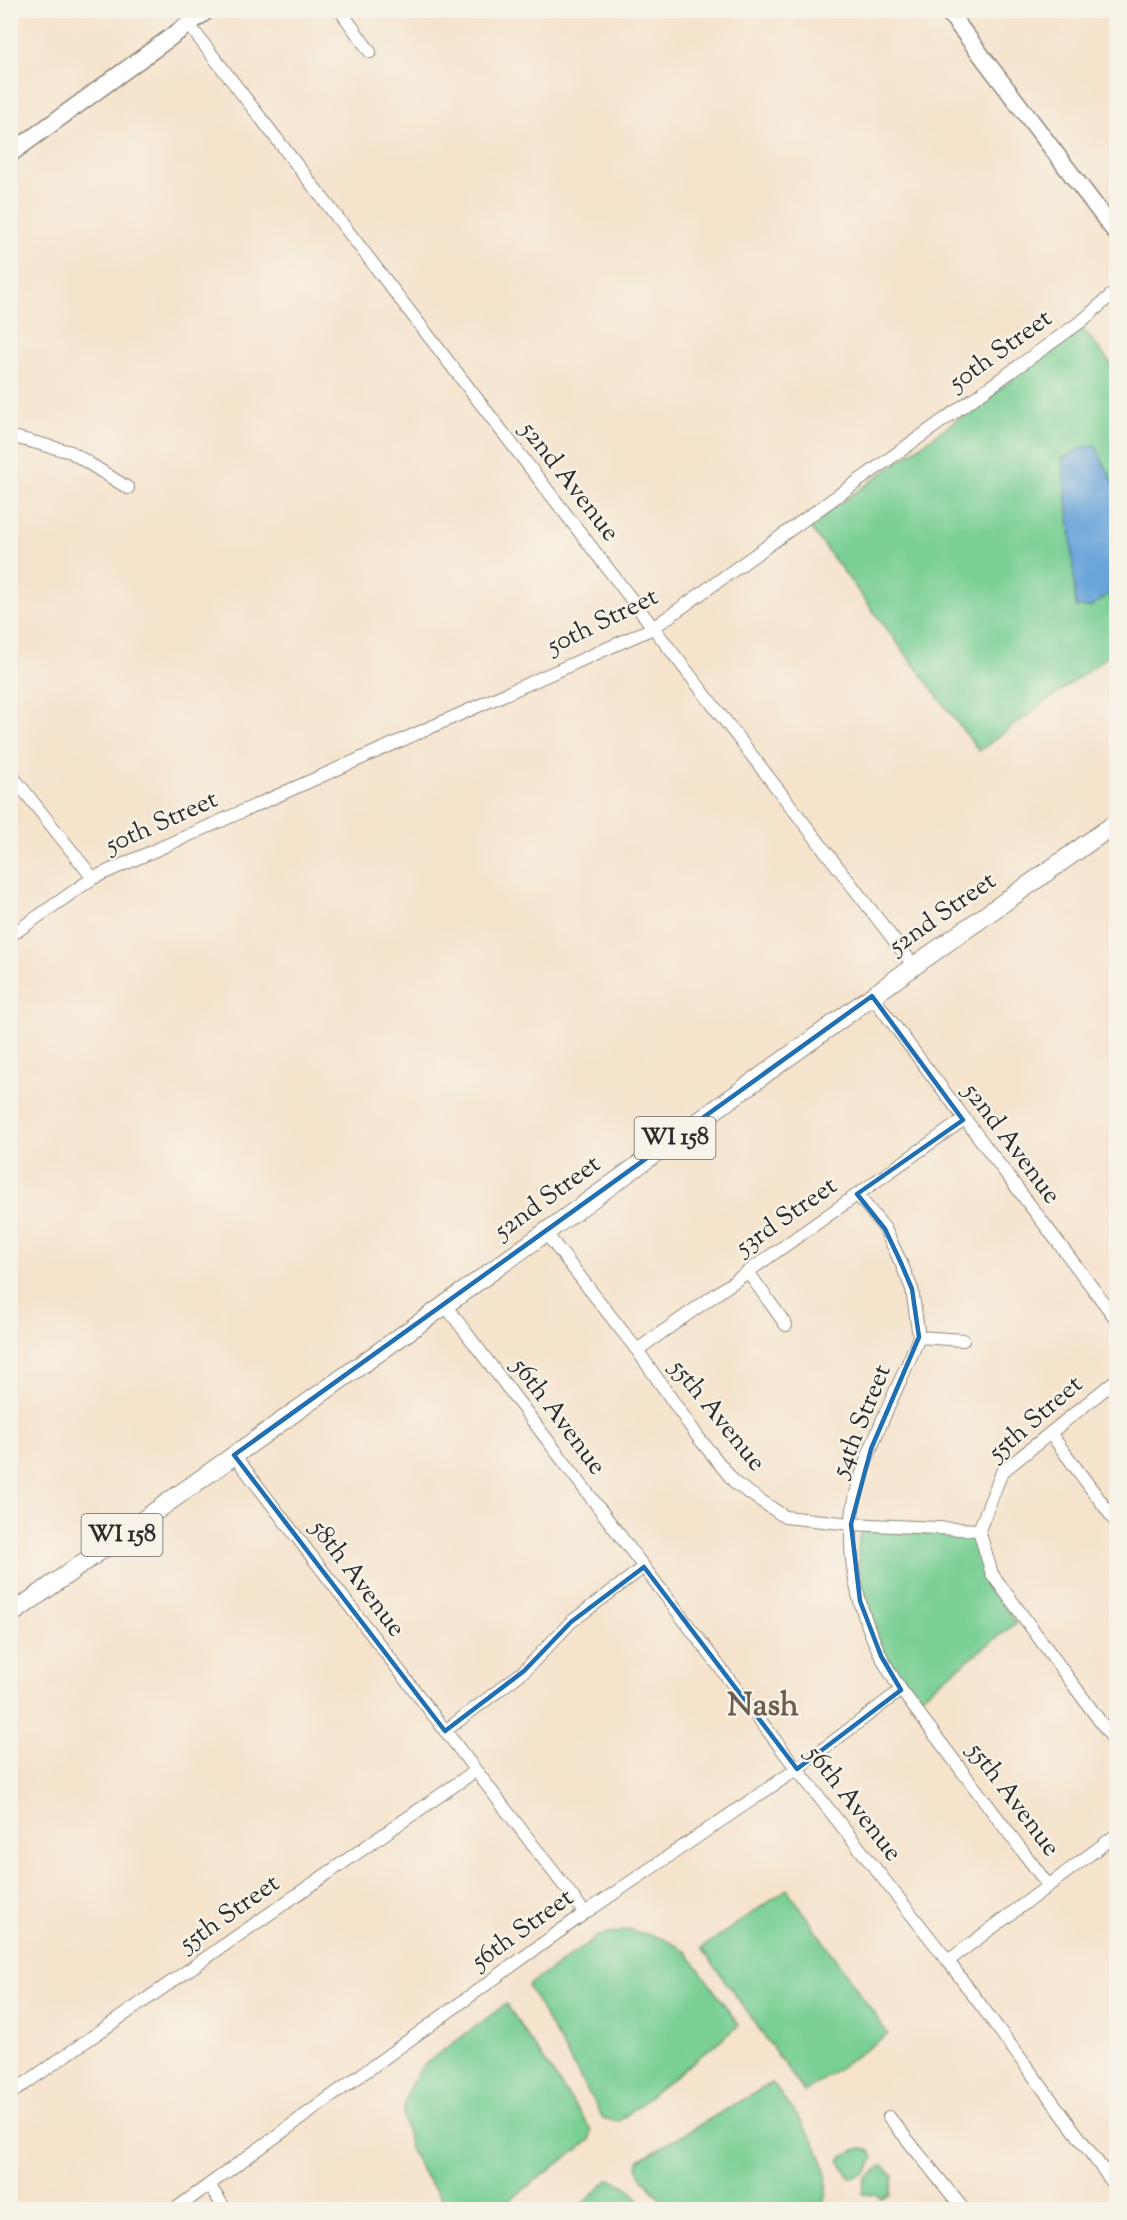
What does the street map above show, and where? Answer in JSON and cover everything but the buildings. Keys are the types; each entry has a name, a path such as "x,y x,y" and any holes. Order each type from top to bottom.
{"main road":[{"name":"52nd Street","path":"10,1615 1116,823"}],"street":[{"path":"10,154 208,10"},
{"path":"340,10 370,52"},
{"path":"947,10 1116,233"},
{"name":"52nd Avenue","path":"189,25 914,966"},
{"name":"50th Street","path":"10,936 93,879 653,628 1083,320 1116,291"},
{"path":"10,436 70,452 128,488"},
{"path":"10,773 93,879"},
{"name":"52nd Avenue","path":"872,996 1116,1319"},
{"name":"53rd Street","path":"637,1350 963,1119"},
{"path":"857,1194 885,1229 905,1272 912,1289 920,1337 963,1340"},
{"name":"55th Avenue","path":"545,1232 637,1350 698,1437 736,1484 785,1517 851,1524 860,1601 881,1656 901,1690 1048,1885"},
{"path":"748,1272 786,1325"},
{"name":"56th Avenue","path":"444,1305 797,1769 948,1961 1116,2187"},
{"name":"54th Street","path":"851,1524 856,1495 872,1449 920,1337"},
{"name":"55th Street","path":"979,1530 1002,1472 1116,1380"},
{"path":"1050,1433 1116,1522"},
{"name":"58th Avenue","path":"234,1455 585,1913"},
{"path":"851,1524 979,1530 992,1574 1116,1743"},
{"path":"445,1731 494,1696 524,1671 571,1622 644,1567"},
{"name":"56th Street","path":"174,2210 585,1913 797,1769 901,1690"},
{"name":"55th Street","path":"10,2094 475,1771"},
{"path":"948,1961 1116,1835"},
{"path":"889,2116 964,2210"},
{"path":"209,2185 226,2210"}],"highlighted area":[{"path":"872,996 963,1120 857,1194 885,1229 901,1263 912,1289 919,1337 871,1449 851,1524 860,1601 881,1656 901,1690 797,1769 644,1567 571,1622 524,1671 445,1731 234,1455"}],"green space":[{"path":"1083,329 1116,370 1116,650 979,751 809,526"},
{"path":"864,1530 968,1536 976,1539 987,1581 1016,1623 916,1700 889,1662 877,1635 860,1574 859,1540"},
{"path":"787,1889 888,2034 804,2092 702,1948"},
{"path":"630,1930 664,1939 686,1951 739,2025 618,2122 603,2118 528,1986 598,1936"},
{"path":"506,2004 591,2130 590,2140 497,2209 449,2209 420,2168 410,2148 403,2115 408,2091 417,2073 429,2061"},
{"path":"772,2083 817,2147 826,2176 827,2191 821,2209 670,2209 643,2179 637,2167 639,2160"},
{"path":"862,2148 870,2151 874,2158 865,2173 853,2178 849,2176 839,2160 853,2150"},
{"path":"883,2165 893,2176 890,2195 881,2199 877,2195 862,2194 865,2179"},
{"path":"608,2180 622,2184 631,2190 645,2209 577,2209"}],"water":[{"path":"1095,445 1116,488 1116,588 1091,607 1076,607 1062,459 1082,448"}],"district":[{"name":"Nash","path":"763,1707"}]}
